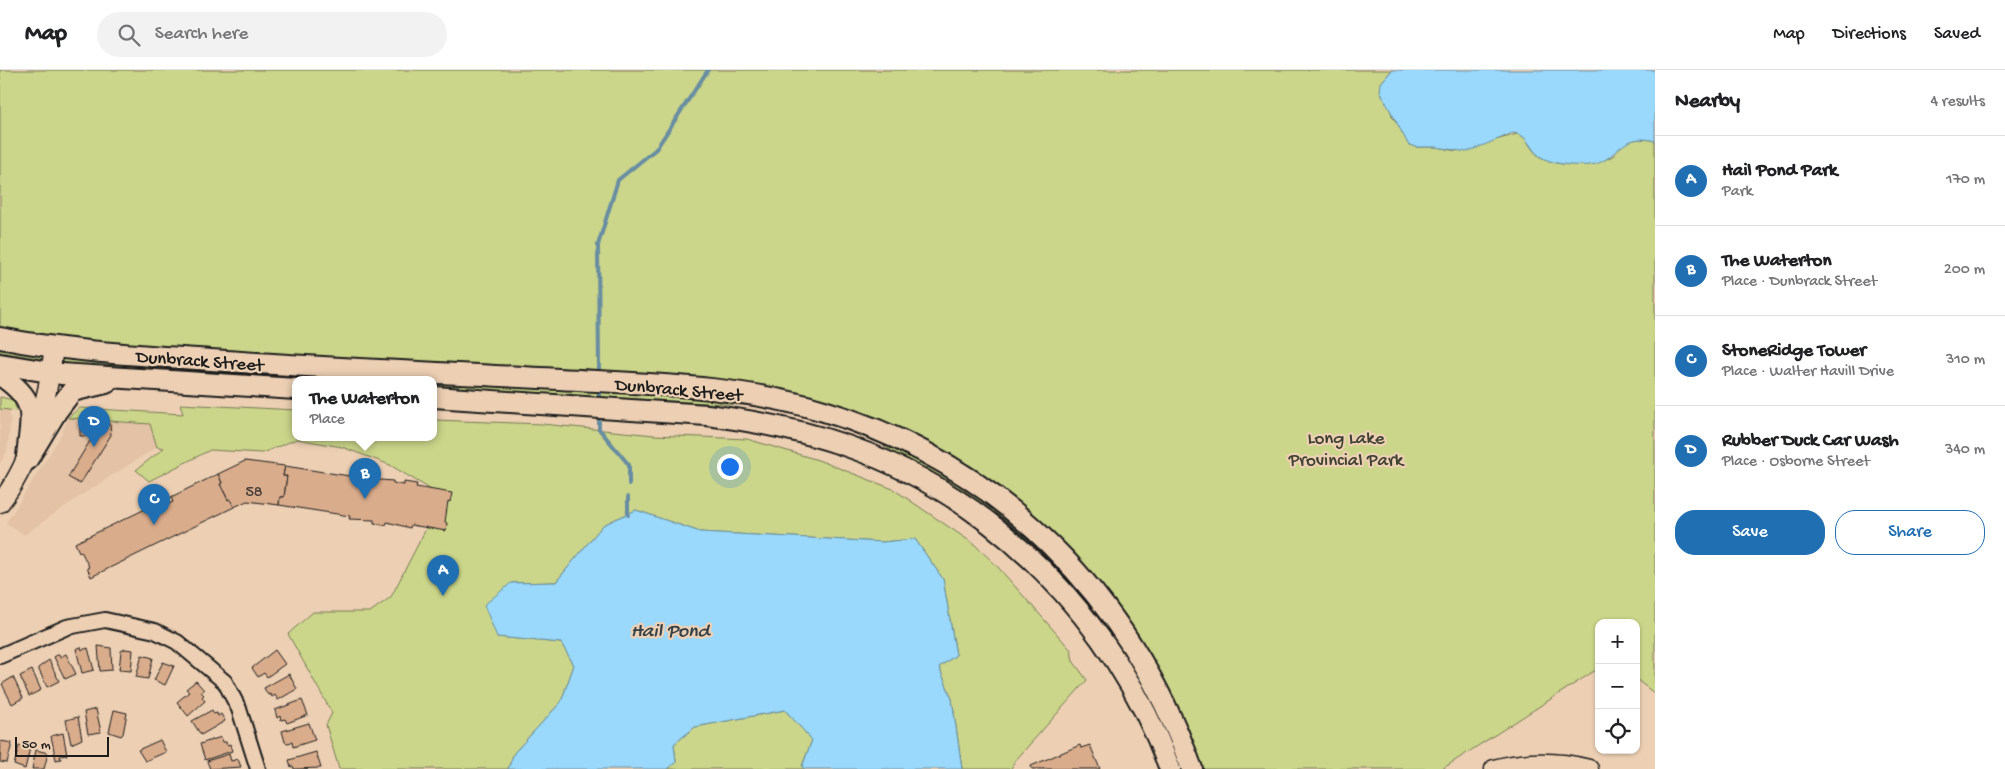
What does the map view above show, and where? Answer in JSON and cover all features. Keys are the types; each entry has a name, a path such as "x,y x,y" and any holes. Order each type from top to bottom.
{"main road":[{"name":"Dunbrack Street","path":"0,338 54,346 267,364 694,388 772,398 846,418 906,444 963,476 1014,512 1067,560 1112,614 1138,653 1162,694 1192,768"},
{"name":"Dunbrack Street","path":"0,364 51,373 120,379 292,389"},
{"path":"0,375 17,386 24,394 29,405 30,423 26,460"},
{"path":"26,460 56,412 72,391 120,379"},
{"name":"Dunbrack Street","path":"437,397 707,415 744,420 778,426 847,446 914,475 976,512 1031,558 1082,612 1103,640 1140,701 1170,769"}],"street":[{"path":"0,503 26,460 51,373 54,346"},
{"path":"0,656 67,627 105,620 155,631 177,642 225,682 238,708 258,769"},
{"path":"1494,769 1510,765 1540,763 1589,769"}],"shaded area":[{"path":"0,409 10,410 10,426 7,451 0,464"},
{"path":"68,418 150,424 157,447 89,490 24,535 6,523 60,437"}],"green space":[{"name":"Long Lake Provincial Park","path":"0,70 1392,70 1381,83 1393,118 1403,130 1408,144 1416,147 1436,147 1456,151 1517,134 1524,138 1542,158 1555,163 1575,165 1590,164 1604,160 1615,154 1618,148 1631,140 1646,139 1655,141 1655,694 1640,682 1640,619 1595,619 1595,671 1442,769 1171,769 1108,642 946,486 881,444 808,415 758,406 437,387 437,376 292,376 292,378 73,364 0,352"},
{"path":"0,397 13,400 17,411 0,409"},
{"path":"180,404 292,410 292,441 262,453 210,450 149,481 136,470 164,448 157,447 150,424 68,418 79,408 183,414"},
{"path":"437,420 542,424 654,435 747,439 818,460 893,489 974,544 997,566 1071,650 1073,661 1087,680 1014,762 1011,769 962,769 952,699 939,667 956,655 943,579 915,539 882,542 700,532 636,510 603,525 556,582 511,583 497,637 561,643 574,665 561,702 514,753 508,769 339,769 326,725 332,713 288,634 313,612 370,612 391,597 432,517 430,489 390,465 342,447 308,441 437,441"},
{"path":"785,710 812,740 802,766 805,769 668,769 676,762 674,744 695,727"}],"water":[{"path":"1392,70 1655,70 1655,141 1634,140 1626,143 1607,159 1590,165 1565,164 1546,160 1537,154 1526,139 1513,133 1467,152 1436,147 1416,147 1408,144 1380,91 1381,83"},
{"name":"Hail Pond","path":"636,510 700,532 882,542 915,539 943,579 956,655 939,667 952,699 962,769 805,769 802,767 812,740 785,710 695,727 674,744 676,762 668,769 508,769 514,753 561,702 574,665 561,643 497,637 484,605 511,583 556,582 603,525"}],"building":[{"path":"110,424 111,435 80,484 68,477 93,436 80,436 80,425"},
{"path":"245,461 285,466 283,476 287,476 284,497 280,497 279,505 247,501 234,507 230,499 228,500 220,484 222,483 218,474"},
{"path":"285,466 356,477 356,475 369,476 368,479 393,481 393,483 404,485 404,482 417,484 416,487 452,493 450,502 448,501 445,522 447,523 446,531 411,525 410,528 387,522 386,525 374,523 374,520 349,519 350,516 279,505 280,497 284,497 287,476 283,476"},
{"path":"218,474 222,483 220,484 234,507 91,577 87,568 89,567 75,543 162,501 164,506 173,502 171,497"},
{"path":"98,646 111,648 112,670 100,671"},
{"path":"81,647 82,650 88,648 94,670 82,673 76,649"},
{"path":"125,649 133,650 131,671 119,670 121,651"},
{"path":"275,650 285,664 267,677 264,673 258,677 252,668"},
{"path":"59,654 60,657 66,654 76,674 65,679 54,657"},
{"path":"142,655 153,658 148,679 136,677"},
{"path":"49,660 59,681 47,687 38,668"},
{"path":"163,662 174,666 165,685 154,680"},
{"path":"32,670 41,690 29,696 20,676"},
{"path":"289,674 297,689 278,700 275,695 272,697 270,694 268,695 264,688"},
{"path":"13,677 23,698 12,704 2,684"},
{"path":"196,681 204,690 201,692 204,695 202,697 205,701 188,716 177,702 189,692 186,689"},
{"path":"302,700 308,715 287,723 285,719 281,720 280,716 277,718 275,710"},
{"path":"96,709 101,732 88,734 84,712"},
{"path":"114,710 127,713 121,736 109,732"},
{"path":"212,710 218,716 221,714 225,721 201,735 192,721"},
{"path":"78,717 82,739 71,744 66,720"},
{"path":"309,723 315,740 293,747 292,742 285,742 282,731"},
{"path":"63,733 67,755 60,756 61,759 56,760 51,736"},
{"path":"221,737 223,742 226,742 227,745 230,744 232,751 205,760 200,744"},
{"path":"160,740 166,752 145,761 138,750"},
{"path":"1,741 12,743 7,763 0,762"},
{"path":"1080,745 1081,748 1090,745 1100,769 1032,769 1031,766"},
{"path":"19,746 30,748 25,769 14,765"},
{"path":"36,750 48,753 44,769 32,769"},
{"path":"316,752 321,768 294,769 293,766 291,767 289,760"},
{"path":"229,754 231,761 238,759 241,767 210,769 207,761"}],"waterway":[{"path":"599,370 598,245 618,180 656,149 708,70"},
{"path":"599,419 599,429 629,465 629,484"},
{"path":"628,497 628,515"}],"place":[{"name":"Rubber Duck Car Wash","path":"94,447"},
{"name":"The Waterton","path":"365,499"},
{"name":"StoneRidge Tower","path":"154,525"},
{"name":"Hail Pond Park","path":"443,596"}]}
